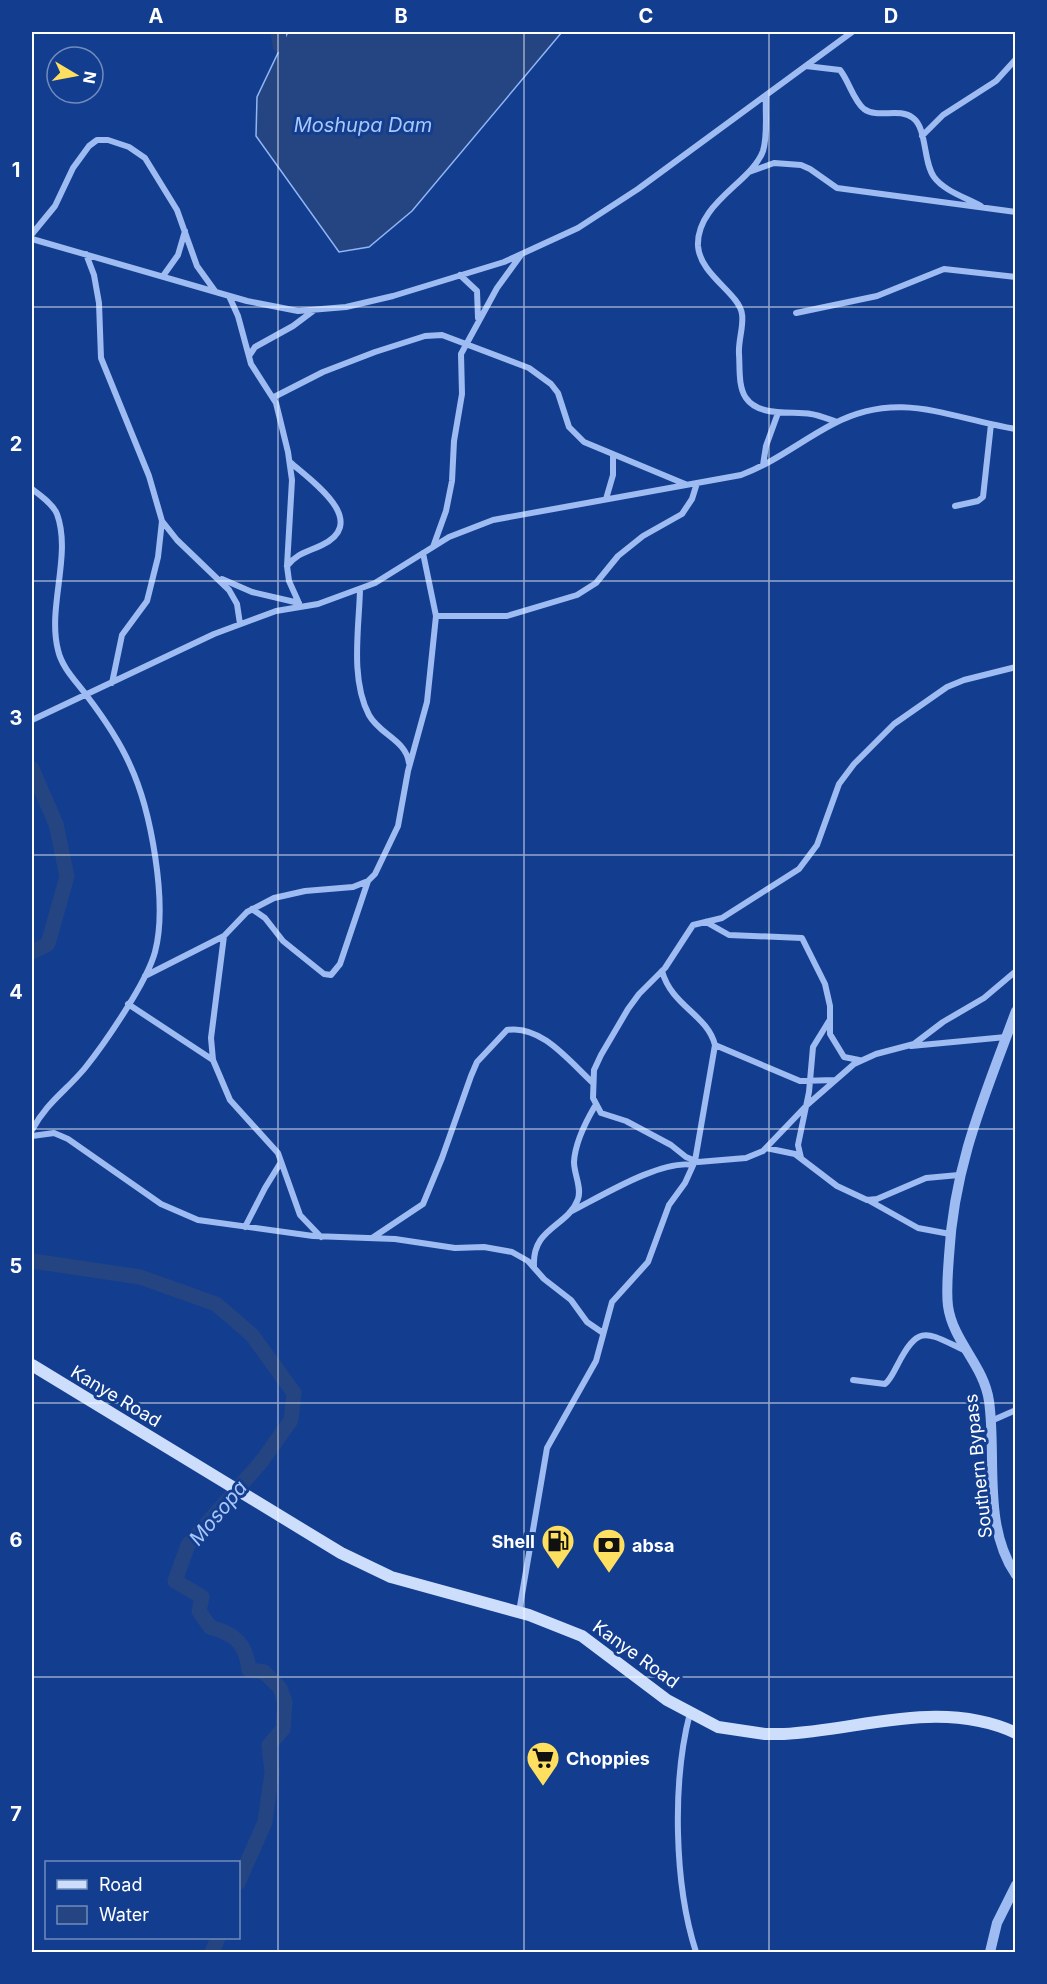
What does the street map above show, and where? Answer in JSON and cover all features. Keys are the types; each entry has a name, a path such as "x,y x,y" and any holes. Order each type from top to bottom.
{"main road":[{"name":"Kanye Road","path":"32,1365 341,1553 380,1572 415,1585 519,1612 582,1636 668,1700 718,1726 765,1734 801,1733 922,1716 974,1720 1016,1733"}],"street":[{"path":"32,239 229,296 298,311 356,305 521,255 579,228 638,189 852,32"},
{"path":"922,136 943,115 996,81 1016,59"},
{"path":"806,66 840,70 864,109 870,112 907,114 915,118 930,170 935,179 986,209"},
{"path":"766,96 763,152 748,172 726,191 710,212 699,235 700,258 716,282 741,309 743,316 738,341 741,388 746,398 753,405 777,412 814,414 837,422"},
{"path":"32,234 49,215 73,168 97,140 108,140 129,147 145,158 177,210 197,266 216,292"},
{"path":"748,172 774,163 801,165 837,188 1016,212"},
{"path":"163,276 178,255 185,230"},
{"path":"86,254 94,275 99,303 101,358 149,476 162,521 177,540 218,577 237,604 240,624"},
{"path":"433,546 446,511 452,481 454,441 462,394 460,360 466,342 521,255"},
{"path":"795,313 877,296 944,269 1016,277"},
{"path":"460,275 477,291 478,322"},
{"path":"229,296 236,308 255,371 274,398 289,462 292,480 287,566 289,581 301,608"},
{"path":"249,357 255,346 293,326 313,310"},
{"path":"274,398 323,372 425,336 442,334 529,368 551,384 558,393 569,428 584,442 687,485"},
{"path":"32,720 214,634 276,611 301,608 360,590 396,572 433,546 493,520 741,475 763,465 837,422 866,411 889,406 918,408 1016,429"},
{"path":"763,465 766,446 777,412"},
{"path":"955,506 978,501 983,496 991,424"},
{"path":"606,499 613,475 613,456"},
{"path":"287,566 299,553 333,538 339,529 340,520 338,508 328,494 289,462"},
{"path":"436,616 507,616 576,595 596,583 618,556 643,536 682,514 693,499 697,483"},
{"path":"32,489 56,512 61,533 56,640 66,669 86,695 131,766 155,848 159,924 155,951 145,976 128,1004 84,1069 44,1108 32,1130"},
{"path":"112,683 122,635 143,610 150,593 158,557 162,521"},
{"path":"252,909 265,918 283,941 324,974 331,975 340,964 368,880 387,854 398,826 409,765 428,702 436,616 423,553"},
{"path":"218,577 252,592 298,601"},
{"path":"360,590 359,676 365,706 377,725 404,748 409,765"},
{"path":"534,1266 533,1256 540,1240 567,1213 579,1196 574,1161 581,1135 595,1106 593,1083 601,1055 639,993 662,971 693,925 722,918 799,869 817,845 839,784 854,764 894,724 947,687 964,680 1016,667"},
{"path":"145,976 224,936 252,909 274,898 305,891 353,887 368,880"},
{"path":"706,922 729,935 802,938 829,997 832,1041 840,1053 848,1059 862,1060 908,1047 1006,1037"},
{"path":"224,936 211,1038 213,1060 230,1100 273,1144 295,1206 308,1225 321,1237"},
{"path":"662,971 672,994 700,1020 715,1045 796,1080 810,1082 835,1080"},
{"path":"908,1047 943,1022 984,998 1016,971"},
{"path":"128,1004 213,1060"},
{"name":"Southern Bypass","path":"1016,1011 958,1175 950,1234 948,1304 955,1330 986,1386 991,1421 997,1527 1005,1554 1016,1575"},
{"path":"801,1158 798,1144 807,1105 813,1047 830,1020"},
{"path":"372,1238 423,1204 477,1062 507,1030 522,1030 543,1038 593,1083"},
{"path":"519,1612 545,1455 566,1412 596,1361 612,1302 648,1262 669,1205 694,1163 715,1045"},
{"path":"567,1213 608,1191 675,1164 746,1158 766,1148 807,1105 862,1060"},
{"path":"595,1106 601,1113 634,1125 694,1163"},
{"path":"32,1136 54,1133 68,1139 161,1204 188,1217 321,1237 372,1238 455,1248 499,1249 522,1256 550,1285 571,1300 587,1322 603,1333"},
{"path":"766,1148 787,1151 801,1158 837,1186 918,1228 950,1234"},
{"path":"245,1227 264,1188 281,1162"},
{"path":"867,1200 885,1196 926,1178 958,1175"},
{"path":"854,1380 885,1384 906,1347 913,1338 921,1335 938,1338 967,1352"},
{"path":"991,1421 1016,1410"},
{"path":"690,1712 680,1766 679,1832 681,1889 696,1953"},
{"path":"990,1953 997,1923 1016,1886"}],"water":[{"name":"Moshupa Dam","path":"288,32 562,32 412,211 369,247 339,252 256,136 257,97"}],"waterway":[{"name":"Mosopa","path":"278,32 280,45 299,49"},
{"name":"Mosopa","path":"32,769 56,824 67,876 48,944 32,952"},
{"name":"Mosopa","path":"32,1261 140,1277 216,1304 252,1335 294,1393 291,1420 262,1461 188,1545 175,1581 202,1597 199,1611 210,1627 238,1641 245,1653 249,1670 264,1672 280,1688 285,1702 283,1729 269,1745 272,1772 265,1822 240,1878"},
{"name":"Mosopa","path":"212,1952 218,1939"}],"place":[{"name":"Shell","path":"558,1570"},
{"name":"absa","path":"609,1574"},
{"name":"Choppies","path":"543,1787"}]}
